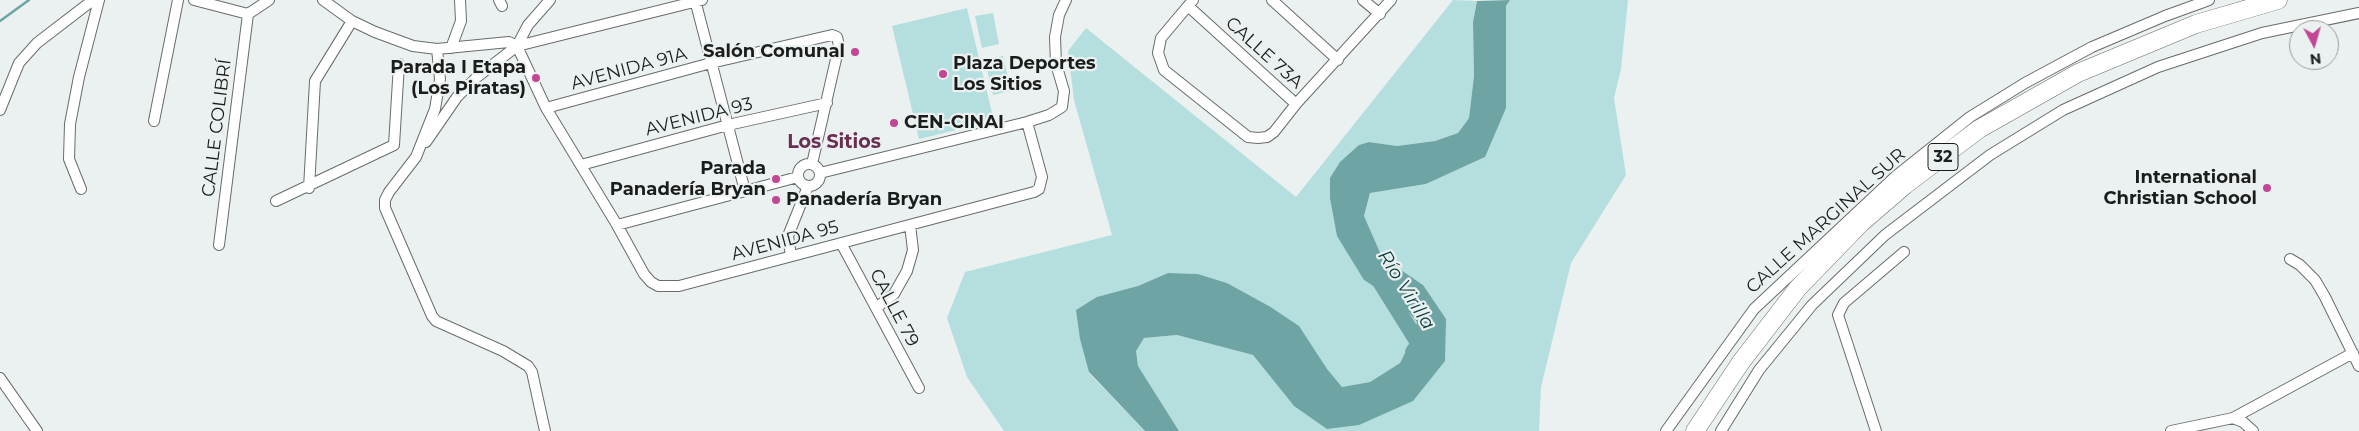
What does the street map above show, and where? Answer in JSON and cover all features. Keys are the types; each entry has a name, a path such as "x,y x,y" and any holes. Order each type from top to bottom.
{"highway":[{"name":"32","path":"1695,431 1741,362 1798,288 1900,180 2075,65 2196,24 2278,0"}],"street":[{"path":"0,110 19,63 38,42 93,0"},
{"path":"81,189 69,159 70,124 99,0"},
{"path":"154,121 178,0"},
{"path":"194,0 248,14 269,0"},
{"path":"323,0 352,21 413,46 437,49 509,42 517,46"},
{"path":"451,48 461,22 460,0"},
{"path":"517,46 528,26 550,0"},
{"path":"820,173 1027,122 1049,115 1062,107 1064,91 1056,64 1055,38 1059,15 1066,0"},
{"path":"1272,0 1338,60"},
{"path":"1363,0 1380,14"},
{"path":"1191,3 1161,38 1158,53 1164,70 1248,138 1267,137 1391,0"},
{"path":"2075,65 2165,16 2210,0"},
{"path":"544,431 532,372 528,366 503,351 436,320 426,305 384,204 389,192 416,157 457,97 476,77 517,46 697,1 711,63 745,191"},
{"name":"CALLE 73A","path":"1191,3 1296,104"},
{"path":"1721,431 1759,370 1812,305 1885,235 1990,155 2063,110 2158,67 2262,34 2359,13"},
{"name":"CALLE COLIBRÍ","path":"219,246 248,14"},
{"path":"309,188 315,82 352,21"},
{"name":"AVENIDA 91A","path":"546,108 827,34 837,37 839,46 827,103"},
{"name":"AVENIDA 95","path":"517,46 546,108 617,225 644,274 658,286 679,286 1040,189 1042,177 1027,122"},
{"path":"416,157 435,109 438,94 440,79 437,49"},
{"path":"276,201 309,188 394,145 399,64"},
{"path":"812,164 827,103"},
{"name":"AVENIDA 93","path":"581,165 728,125 827,103"},
{"path":"812,164 820,173"},
{"path":"812,164 800,169 798,177 802,184 808,186 816,184 820,173"},
{"path":"617,225 798,177"},
{"name":"CALLE MARGINAL SUR","path":"1666,431 1754,309 1900,180"},
{"path":"791,256 788,236 808,186"},
{"path":"876,308 894,294 907,271 913,250 910,225"},
{"name":"CALLE 79","path":"841,243 919,388"},
{"path":"1876,431 1838,315 1844,303 1904,252"},
{"path":"2290,259 2300,265 2314,280 2325,297 2359,366"},
{"path":"2171,431 2233,418 2353,352"},
{"path":"0,378 38,431"},
{"path":"2233,418 2243,422 2252,431"}],"shaded area":[{"path":"1453,0 1477,1 1473,22 1474,76 1469,118 1458,133 1435,141 1397,146 1369,142 1359,145 1364,280 1401,304 1417,322 1411,341 1400,363 1370,382 1342,387 1269,306 1227,283 1198,274 1168,273 1138,286 1089,373 1145,431 1004,431 967,377 947,318 965,272 1112,235 1074,100 1068,51 1086,28 1296,197"},
{"path":"1510,0 1628,0 1621,69 1614,98 1626,175 1571,263 1541,387 1539,431 1179,431 1138,366 1135,351 1144,338 1177,335 1253,355 1294,406 1413,401 1423,285 1382,257 1364,216 1370,193 1426,184 1485,157 1506,6"},
{"name":"Plaza Deportes Los Sitios","path":"967,8 994,121 919,139 892,26"},
{"path":"993,13 999,44 982,48 975,16"},
{"path":"1003,56 1011,91 993,95 985,60"}],"water":[{"path":"1510,0 1506,6 1506,108 1485,157 1426,184 1370,193 1364,216 1382,257 1423,285 1446,319 1445,361 1413,401 1359,425 1327,429 1294,406 1253,355 1177,335 1144,338 1136,351 1138,366 1179,431 1145,431 1089,372 1080,339 1076,310 1097,297 1138,286 1168,273 1198,274 1227,283 1269,306 1299,326 1327,369 1342,387 1370,382 1400,363 1411,341 1417,322 1401,304 1364,280 1337,236 1330,198 1330,178 1340,162 1359,145 1369,142 1397,146 1435,141 1458,133 1469,118 1474,76 1473,22 1477,1"}],"waterway":[{"path":"0,21 29,0"},
{"name":"Río Virilla","path":"1379,280 1419,344 1413,352"}],"place":[{"name":"Salón Comunal","path":"855,52"},
{"name":"Plaza Deportes Los Sitios","path":"943,74"},
{"name":"Parada I Etapa (Los Piratas)","path":"536,78"},
{"name":"CEN-CINAI","path":"894,123"},
{"name":"Parada Panadería Bryan","path":"776,179"},
{"name":"International Christian School","path":"2267,188"},
{"name":"Panadería Bryan","path":"776,200"}],"district":[{"name":"Los Sitios","path":"834,142"}]}
